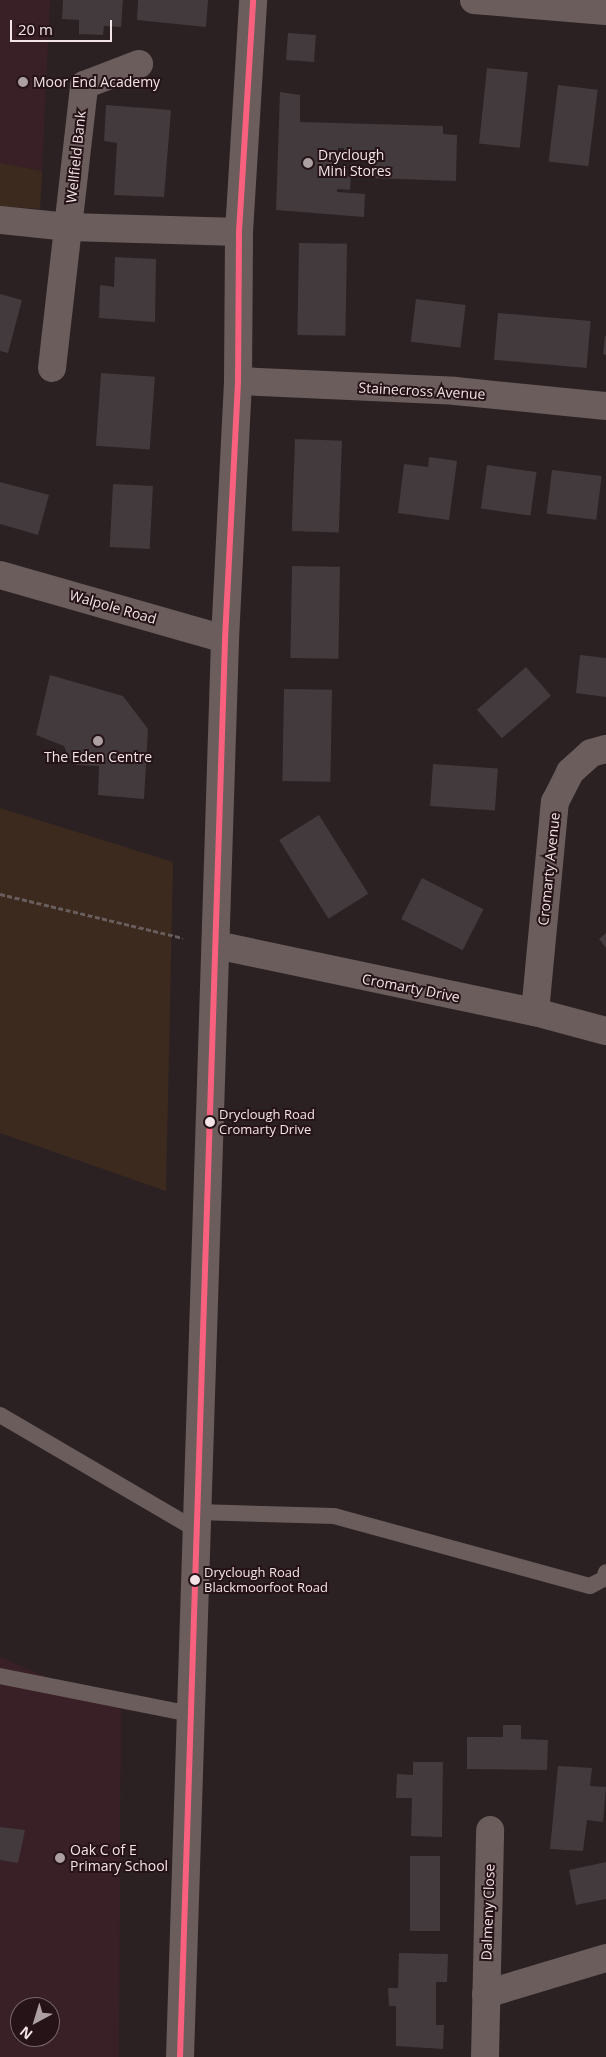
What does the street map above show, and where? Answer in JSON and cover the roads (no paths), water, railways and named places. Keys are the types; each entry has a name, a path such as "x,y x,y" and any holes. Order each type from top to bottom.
{"street":[{"path":"180,2057 225,639 238,381 239,232 253,0"},
{"path":"474,0 606,11"},
{"name":"Wellfield Bank","path":"52,368 84,85 139,64"},
{"path":"0,220 69,227 239,232"},
{"name":"Stainecross Avenue","path":"238,381 455,392 606,406"},
{"name":"Walpole Road","path":"0,575 225,639"},
{"name":"Cromarty Avenue","path":"535,1012 555,802 570,772 590,753 606,749"},
{"name":"Cromarty Drive","path":"216,946 535,1012 606,1031"},
{"name":"Dalmeny Close","path":"485,2057 490,1830"},
{"path":"486,1994 606,1958"}],"lane":[{"path":"0,1415 197,1521 334,1516 590,1586 604,1579 606,1572"},
{"path":"0,1676 191,1714"}],"place":[{"name":"Moor End Academy","path":"23,82"},
{"name":"Dryclough Mini Stores","path":"308,163"},
{"name":"The Eden Centre","path":"98,741"},
{"name":"Dryclough Road Cromarty Drive","path":"210,1122"},
{"name":"Dryclough Road Blackmoorfoot Road","path":"195,1580"},
{"name":"Oak C of E Primary School","path":"60,1858"}]}
